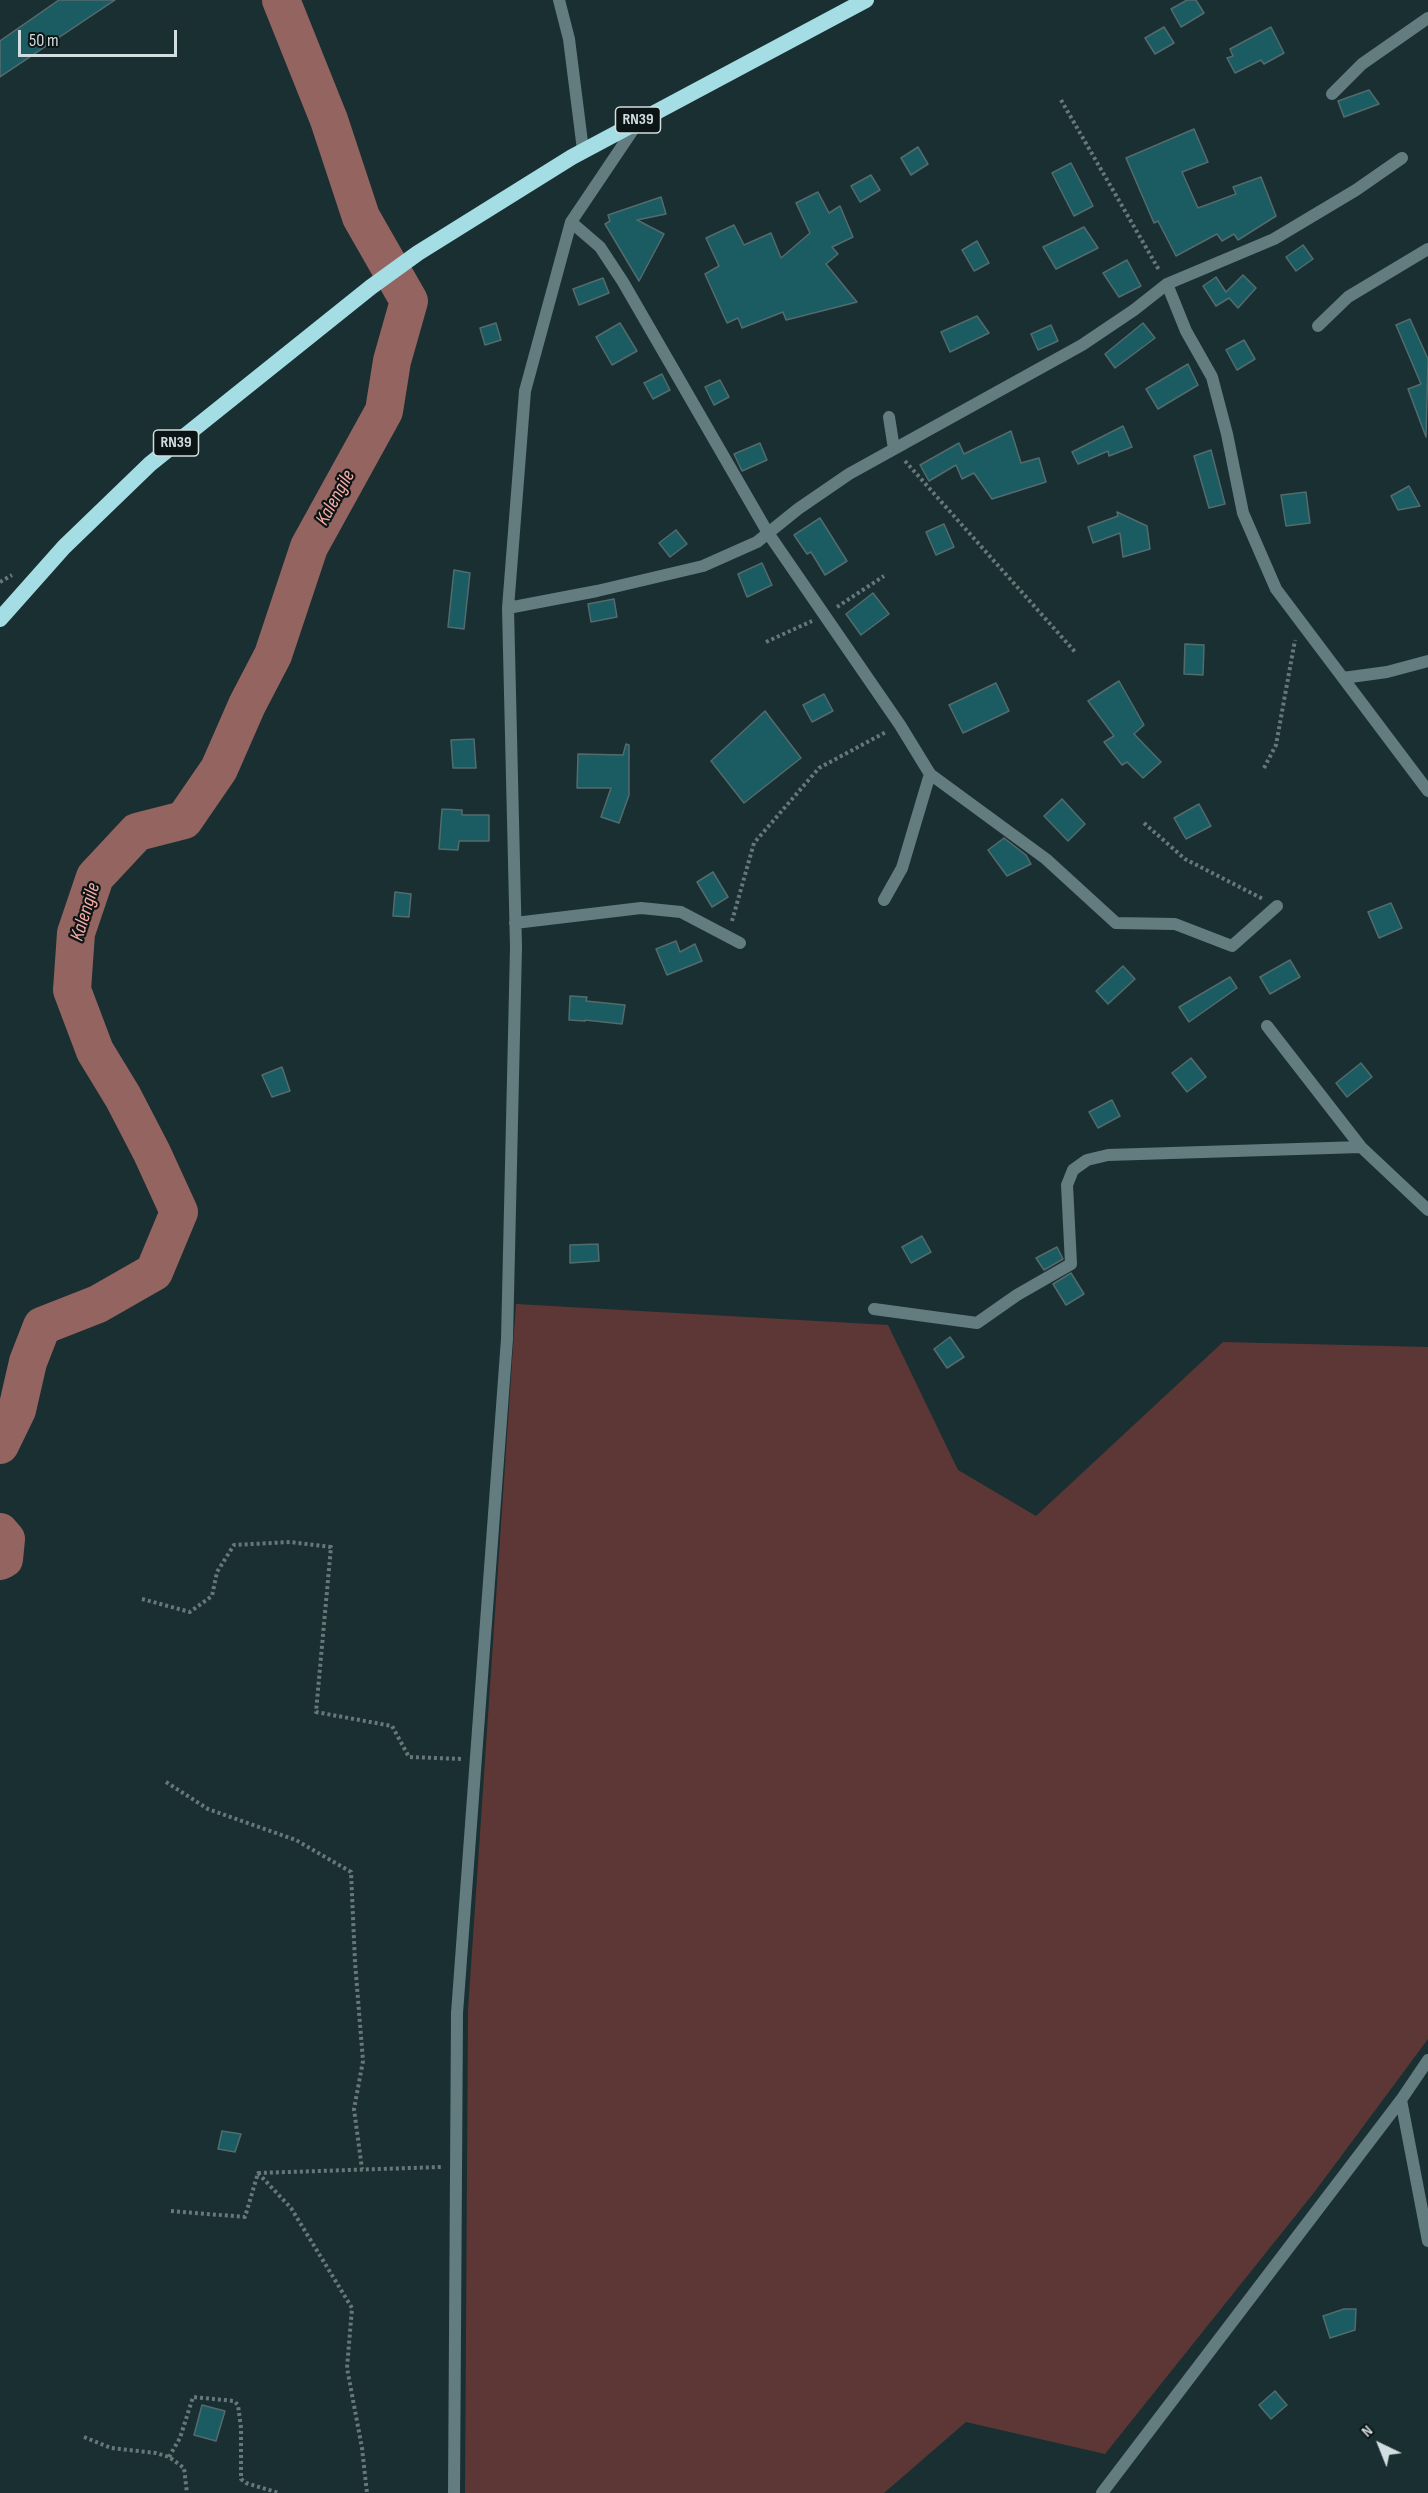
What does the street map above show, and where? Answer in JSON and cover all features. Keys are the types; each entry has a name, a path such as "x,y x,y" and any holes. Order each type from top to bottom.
{"highway":[{"name":"RN39","path":"0,619 64,547 150,464 371,286 418,253 583,150 866,0"}],"street":[{"path":"559,0 570,39 583,150"},
{"path":"1332,94 1362,64 1428,18"},
{"path":"454,2493 457,2013 507,1339 515,923 508,608 525,391 571,222 641,118"},
{"path":"508,608 597,591 704,566 757,542 815,498 894,448 1082,345 1134,310 1167,284 1274,239 1356,190 1402,158"},
{"path":"571,222 600,247 623,282 768,533 900,725 930,774 1046,859 1116,923 1175,924 1232,946 1277,906"},
{"path":"1318,326 1348,297 1428,249"},
{"path":"1167,284 1186,331 1212,377 1227,434 1243,513 1276,589 1428,791"},
{"path":"889,417 894,448"},
{"path":"1343,678 1388,672 1428,661"},
{"path":"884,900 902,868 930,774"},
{"path":"515,923 641,908 681,912 740,943"},
{"path":"1267,1026 1361,1147 1428,1210"},
{"path":"874,1309 978,1323 1017,1295 1071,1264 1067,1185 1073,1170 1087,1161 1108,1155 1361,1147"},
{"path":"1102,2493 1401,2100 1428,2060"},
{"path":"1401,2100 1428,2241"}],"path":[{"path":"1061,99 1167,284"},
{"path":"894,448 1076,653"},
{"path":"1264,768 1276,745 1299,618"},
{"path":"740,943 731,918 754,843 819,768 900,725"},
{"path":"1144,823 1185,859 1277,906"},
{"path":"142,1599 190,1612 212,1596 217,1572 234,1545 290,1542 331,1547 316,1712 392,1726 409,1757 475,1759"},
{"path":"166,1782 208,1809 296,1840 351,1872 363,2061 354,2109 362,2169"},
{"path":"258,2173 456,2167"},
{"path":"171,2211 245,2217 258,2173"},
{"path":"258,2173 291,2208 352,2308 346,2368 362,2448 367,2493"},
{"path":"170,2457 180,2438 192,2398 196,2396 234,2401 238,2405 242,2428 241,2479 246,2483 279,2493"},
{"path":"84,2437 111,2448 156,2453 170,2457 184,2468 187,2493"}],"shaded area":[{"path":"516,1304 888,1325 958,1470 1036,1516 1223,1342 1428,1347 1428,2039 1316,2190 1105,2454 966,2422 884,2493 465,2493 468,2010"}],"building":[{"path":"59,0 115,0 0,77 0,41"},
{"path":"1187,0 1196,0 1204,13 1181,27 1171,9"},
{"path":"1164,27 1174,43 1155,54 1145,38"},
{"path":"1271,27 1284,53 1264,64 1261,60 1235,73 1227,58 1233,56 1230,49"},
{"path":"1369,90 1379,104 1344,117 1338,101"},
{"path":"1194,129 1208,162 1182,172 1198,208 1236,194 1233,187 1261,177 1276,216 1238,240 1234,234 1222,241 1217,234 1176,256 1158,221 1154,223 1126,158"},
{"path":"918,147 928,164 911,175 901,158"},
{"path":"1071,163 1093,206 1074,216 1052,173"},
{"path":"871,175 880,190 860,202 851,186"},
{"path":"818,192 829,213 840,206 853,237 832,247 838,254 826,264 857,302 786,320 783,312 742,328 738,318 727,323 705,274 719,266 706,238 734,225 744,245 771,233 781,258 810,233 796,203"},
{"path":"661,197 666,214 637,220 664,234 639,281 605,224 610,221 608,215"},
{"path":"1084,227 1098,248 1056,269 1043,247"},
{"path":"977,241 989,263 974,271 962,250"},
{"path":"1303,245 1313,259 1296,271 1286,257"},
{"path":"1127,260 1141,286 1119,297 1103,273"},
{"path":"1243,275 1256,288 1238,308 1229,298 1216,306 1203,286 1216,277 1226,292"},
{"path":"603,278 609,293 579,305 573,289"},
{"path":"977,316 989,333 950,352 941,332"},
{"path":"1410,319 1428,359 1426,437 1408,389 1421,384 1396,325"},
{"path":"496,323 501,340 485,345 480,328"},
{"path":"620,323 637,351 612,365 596,337"},
{"path":"1143,323 1155,338 1115,368 1105,354"},
{"path":"1051,325 1058,341 1038,350 1031,334"},
{"path":"1244,340 1255,359 1237,370 1226,350"},
{"path":"1188,364 1198,385 1158,409 1146,389"},
{"path":"662,374 670,390 653,399 644,383"},
{"path":"720,380 729,397 714,405 705,387"},
{"path":"1123,426 1132,447 1109,456 1108,451 1078,464 1072,452"},
{"path":"1011,431 1021,463 1039,458 1046,482 992,499 974,473 962,479 956,465 929,481 920,465 959,443 964,454"},
{"path":"760,443 767,460 742,471 734,454"},
{"path":"1211,450 1225,504 1209,508 1194,456"},
{"path":"1409,486 1420,506 1398,510 1391,496"},
{"path":"1306,492 1310,523 1286,526 1281,495"},
{"path":"1117,512 1147,526 1150,549 1123,557 1120,533 1093,543 1088,527 1118,516"},
{"path":"820,518 847,561 825,575 811,552 807,554 794,535"},
{"path":"944,524 954,547 936,555 926,532"},
{"path":"676,530 687,544 670,557 659,543"},
{"path":"762,563 772,585 747,597 738,574"},
{"path":"454,570 470,573 464,629 448,627"},
{"path":"873,593 889,614 861,635 846,614"},
{"path":"614,599 617,617 591,622 588,604"},
{"path":"1185,644 1204,645 1203,675 1184,674"},
{"path":"1119,681 1144,725 1134,734 1161,762 1143,778 1127,762 1122,765 1104,742 1114,736 1088,701"},
{"path":"996,683 1009,711 963,733 949,705"},
{"path":"824,694 833,711 812,722 803,705"},
{"path":"765,711 801,758 744,803 711,761"},
{"path":"474,739 476,768 453,768 451,740"},
{"path":"626,744 629,745 629,795 619,823 601,817 611,788 577,788 578,754 623,755"},
{"path":"1062,799 1085,824 1068,841 1044,816"},
{"path":"1199,804 1211,826 1186,839 1174,818"},
{"path":"442,809 462,810 462,815 489,815 489,841 459,841 458,850 439,849"},
{"path":"1004,838 1026,855 1031,864 1007,876 988,850"},
{"path":"713,872 728,897 712,907 697,882"},
{"path":"395,892 411,894 409,917 393,916"},
{"path":"1391,903 1402,928 1379,938 1368,912"},
{"path":"676,941 680,952 695,944 702,961 667,975 656,949"},
{"path":"1290,960 1300,977 1270,994 1260,977"},
{"path":"1123,966 1135,979 1108,1004 1096,991"},
{"path":"1230,977 1237,988 1189,1022 1179,1007"},
{"path":"570,996 587,997 586,1001 625,1005 622,1024 569,1020"},
{"path":"1191,1058 1206,1077 1187,1092 1172,1073"},
{"path":"1361,1063 1372,1077 1347,1097 1336,1083"},
{"path":"282,1067 290,1091 272,1097 262,1075"},
{"path":"1112,1100 1120,1116 1098,1128 1089,1112"},
{"path":"922,1236 931,1252 911,1263 902,1247"},
{"path":"598,1244 599,1261 570,1263 570,1245"},
{"path":"1057,1247 1063,1259 1044,1270 1036,1258"},
{"path":"1071,1273 1084,1294 1066,1305 1053,1284"},
{"path":"950,1337 964,1357 947,1368 934,1349"},
{"path":"222,2131 241,2134 235,2152 218,2149"},
{"path":"1344,2309 1356,2309 1355,2330 1330,2338 1323,2316"},
{"path":"1275,2391 1287,2405 1271,2419 1259,2405"},
{"path":"202,2405 225,2411 216,2441 194,2435"}],"waterway":[{"name":"Kalengile","path":"0,1445 17,1410 28,1362 42,1326 98,1304 154,1272 179,1212 123,1097 95,1051 72,990 76,933 95,877 137,832 184,820 219,769 247,705 273,655 309,547 384,411 392,361 409,301 361,217 329,120 281,0"},
{"name":"Kalengile","path":"0,1532 6,1539 4,1559 0,1561"}]}
